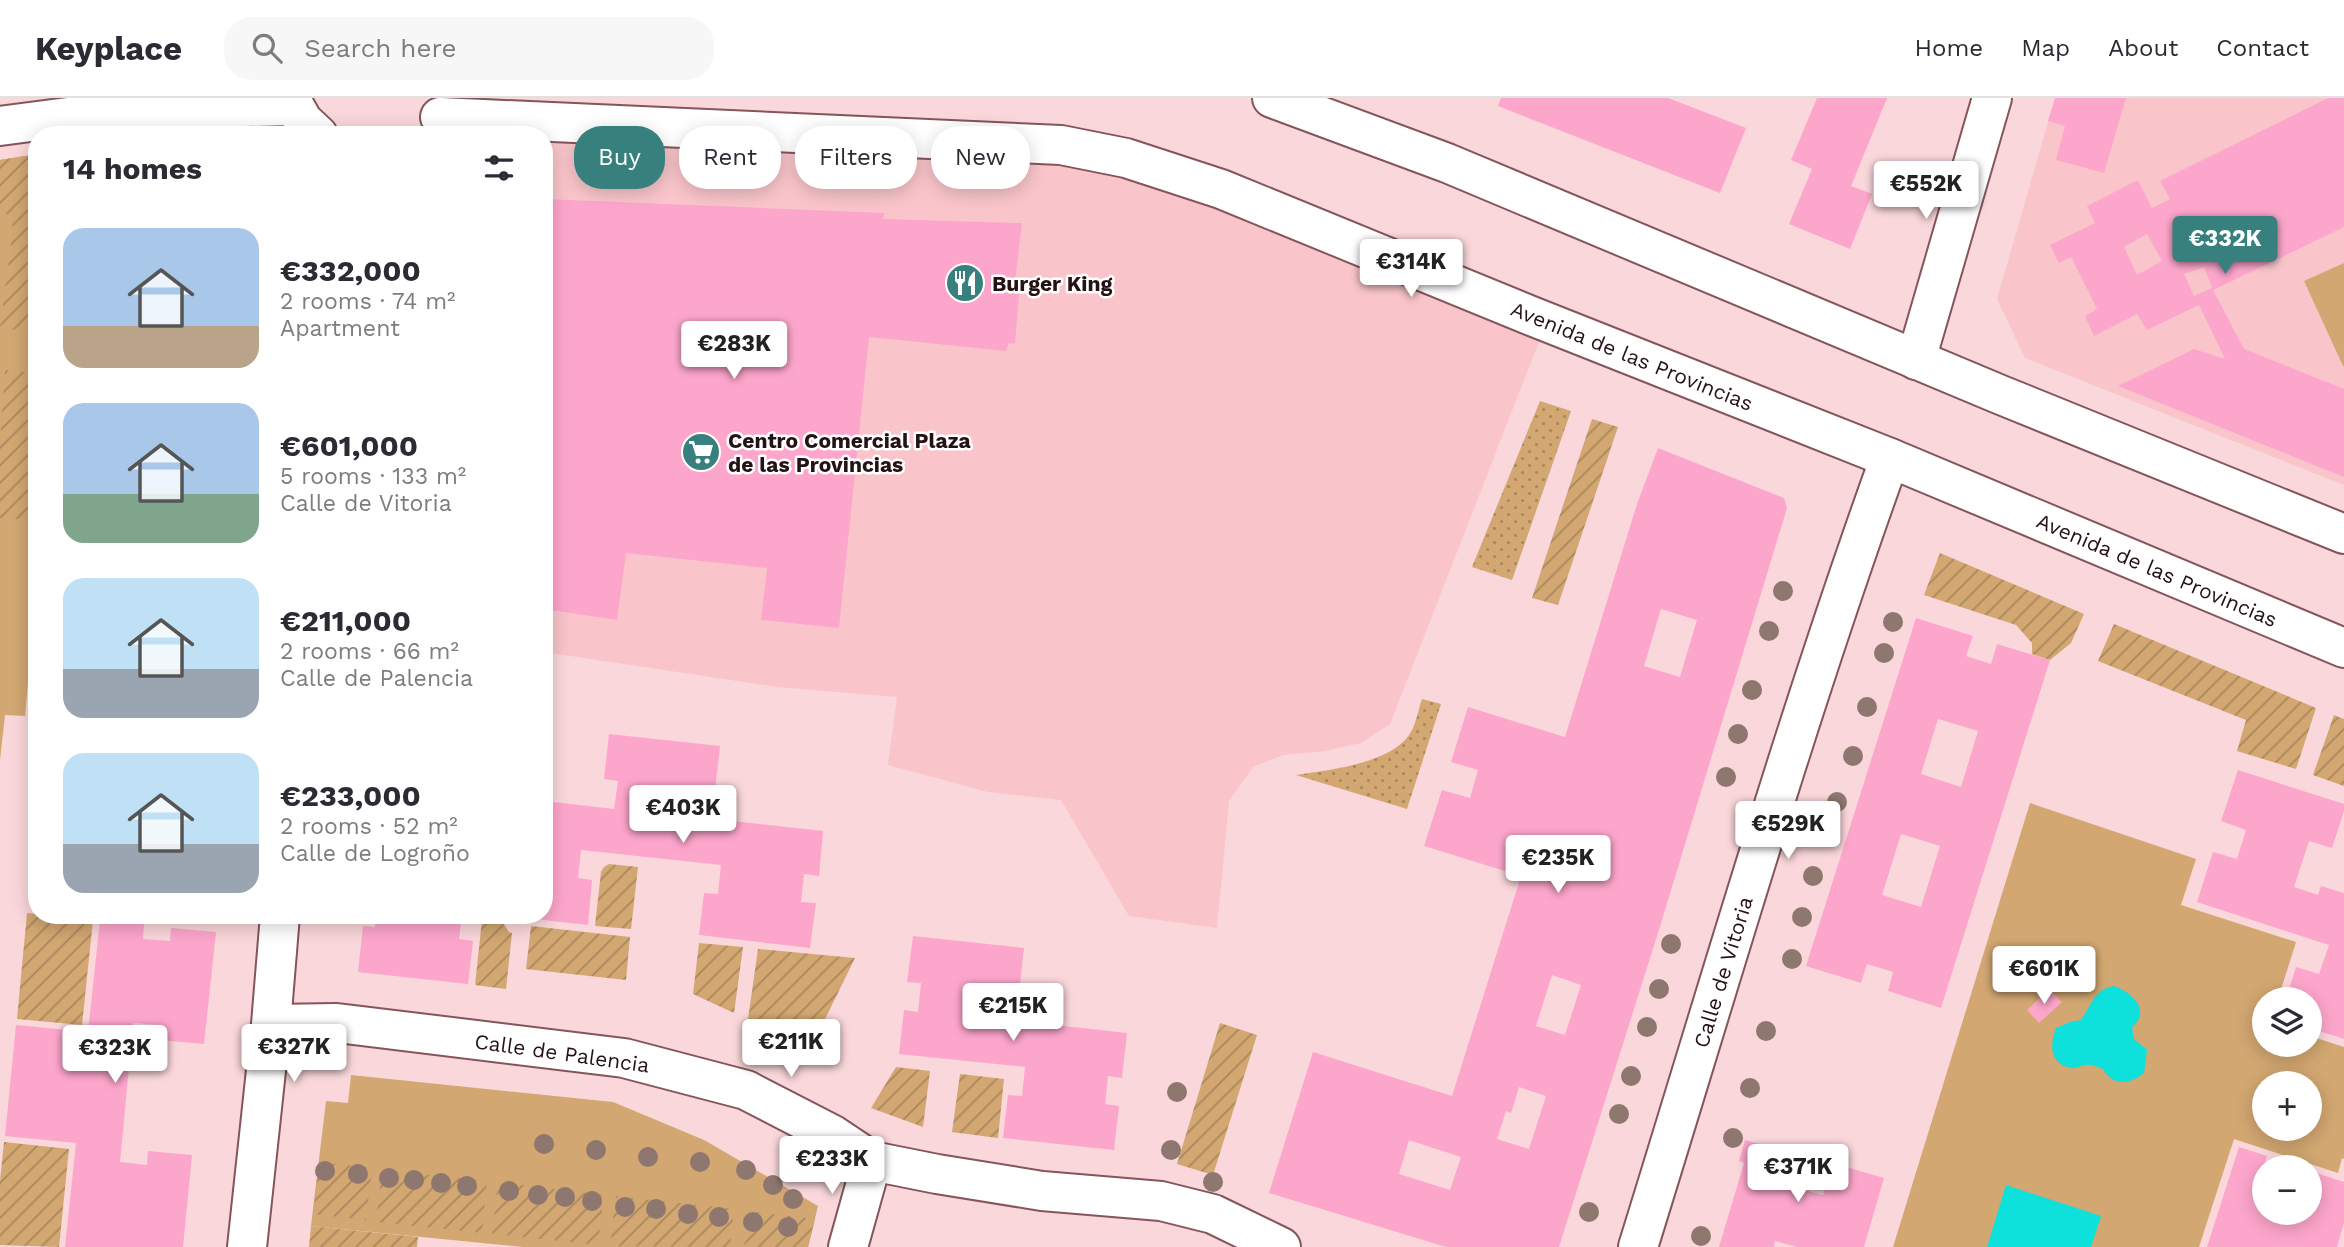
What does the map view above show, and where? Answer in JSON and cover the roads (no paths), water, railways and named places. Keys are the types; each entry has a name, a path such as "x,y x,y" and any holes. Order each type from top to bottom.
{"main road":[{"path":"1272,98 1447,163 1916,360 2344,534"},
{"path":"1916,360 1992,98"},
{"path":"0,126 122,110 292,102 308,126"},
{"name":"Avenida de las Provincias","path":"436,117 1061,145 1126,158 1221,189 1890,458 2344,648"},
{"name":"Calle de Vitoria","path":"1639,1247 1790,754 1847,576 1890,458"},
{"path":"247,1247 279,924"},
{"name":"Calle de Palencia","path":"271,1024 337,1023 624,1058 746,1090 833,1135 872,1161 1042,1191 1161,1201 1213,1214 1281,1247"},
{"path":"849,1247 872,1161"}],"water":[{"path":"2114,986 2133,997 2137,1003 2140,1015 2132,1027 2134,1039 2147,1050 2144,1073 2133,1080 2122,1082 2092,1065 2074,1068 2066,1066 2056,1059 2052,1048 2056,1028 2081,1020 2097,994"},
{"path":"2006,1185 2101,1216 2091,1247 1987,1247"}],"place":[{"name":"Burger King","path":"965,283"},
{"name":"Centro Comercial Plaza de las Provincias","path":"701,452"}]}
